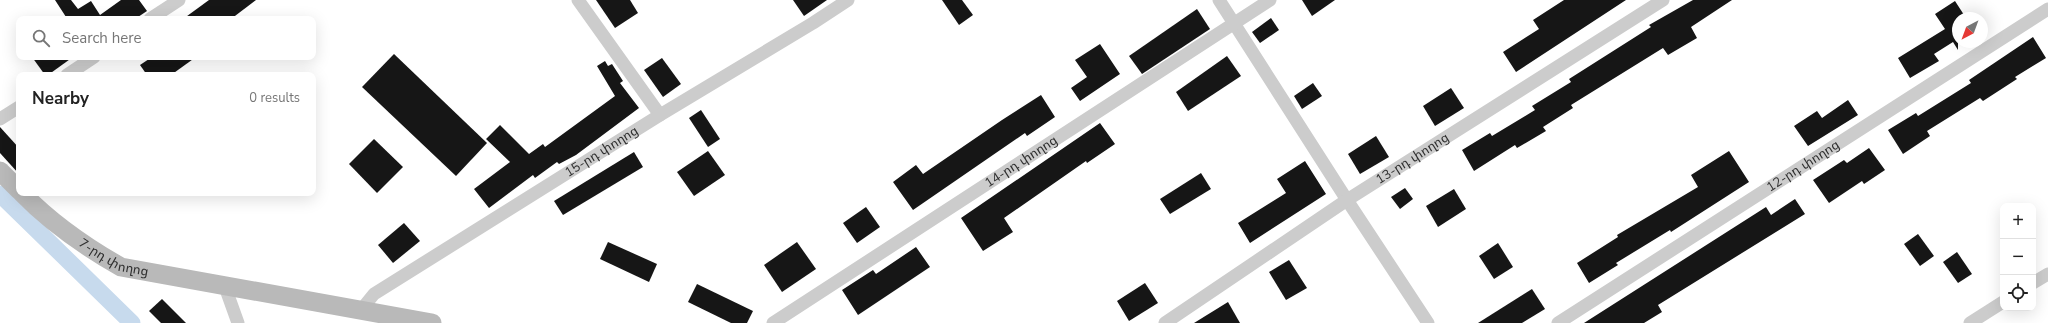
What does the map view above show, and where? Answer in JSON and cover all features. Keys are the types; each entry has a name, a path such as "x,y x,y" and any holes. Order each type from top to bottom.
{"main road":[{"path":"0,171 16,187"},
{"name":"7-րդ փողոց","path":"25,196 84,246 120,267 224,284 432,323"}],"street":[{"path":"155,16 179,0"},
{"path":"578,0 660,115"},
{"name":"15-րդ փողոց","path":"361,310 374,294 660,115 813,24 848,0"},
{"path":"1219,0 1235,22 1347,200 1428,323"},
{"name":"14-րդ փողոց","path":"773,323 1270,0"},
{"name":"13-րդ փողոց","path":"1165,323 1347,200 1663,0"},
{"name":"12-րդ փողոց","path":"1558,323 2048,8"},
{"path":"72,72 90,60"},
{"path":"0,119 16,109"},
{"path":"2036,281 2048,274"},
{"path":"224,284 238,323"},
{"path":"1970,323 2000,304"}],"building":[{"path":"55,0 71,0 78,9 91,1 100,15 121,0 139,0 147,11 140,16 65,16"},
{"path":"209,0 256,0 235,16 187,16"},
{"path":"596,0 630,0 638,13 615,28"},
{"path":"793,0 827,0 804,16"},
{"path":"942,0 962,0 973,15 959,25"},
{"path":"1302,0 1335,0 1312,16"},
{"path":"1564,0 1626,0 1516,72 1503,52 1539,29 1533,20"},
{"path":"1693,0 1732,0 1691,27 1697,38 1668,55 1663,48 1571,105 1573,108 1543,127 1546,131 1517,148 1515,145 1474,171 1462,150 1490,133 1492,136 1535,110 1532,106 1571,82 1569,79 1651,27 1649,25"},
{"path":"1955,1 1962,12 1952,12 1952,43 1934,54 1939,61 1910,78 1898,58 1945,29 1935,14"},
{"path":"1197,9 1210,29 1142,74 1129,56"},
{"path":"1271,18 1279,30 1260,43 1252,32"},
{"path":"2033,37 2046,58 2015,77 2017,79 1983,101 1980,98 1927,131 1930,136 1903,154 1888,130 1916,113 1918,116 1971,83 1969,80"},
{"path":"1100,44 1120,74 1080,101 1071,88 1087,77 1075,60"},
{"path":"394,54 487,143 456,176 362,87"},
{"path":"1227,56 1241,76 1188,111 1176,92"},
{"path":"662,58 681,84 663,97 644,70"},
{"path":"34,60 69,60 52,72 43,72"},
{"path":"148,60 192,60 175,72 145,72 140,65"},
{"path":"605,61 608,66 612,64 623,81 620,83 639,108 576,155 559,164 557,162 535,178 533,175 489,208 474,189 510,162 486,139 500,125 529,154 543,144 545,147 615,96 597,66"},
{"path":"1313,83 1322,96 1302,109 1294,96"},
{"path":"1451,88 1464,108 1435,126 1423,106"},
{"path":"1041,95 1055,117 1027,136 1025,133 913,210 893,182 916,165 923,174"},
{"path":"1848,100 1858,115 1808,146 1794,126 1817,111 1822,118"},
{"path":"701,110 720,139 708,147 689,118"},
{"path":"1100,123 1115,144 1087,163 1086,161 1004,218 1013,232 983,251 961,218"},
{"path":"0,127 16,145 16,171 0,153"},
{"path":"1376,136 1389,157 1360,174 1348,154"},
{"path":"374,139 403,167 377,193 349,164"},
{"path":"1869,148 1885,170 1864,184 1862,181 1829,203 1813,180 1844,160 1847,163"},
{"path":"708,151 725,175 694,196 677,172"},
{"path":"1729,151 1749,182 1671,232 1670,230 1616,263 1618,265 1589,283 1577,263 1618,237 1617,235 1698,187 1691,175"},
{"path":"634,152 643,167 563,215 554,201"},
{"path":"1305,161 1326,194 1250,243 1238,223 1286,193 1277,179"},
{"path":"1201,173 1211,189 1170,214 1160,199"},
{"path":"1405,188 1413,199 1400,209 1391,197"},
{"path":"1454,189 1466,209 1438,227 1426,206"},
{"path":"1795,199 1805,214 1658,305 1662,312 1644,323 1584,323 1766,207 1771,215"},
{"path":"866,207 880,227 857,243 843,223"},
{"path":"404,223 420,241 393,263 378,245"},
{"path":"1918,234 1934,256 1920,266 1904,244"},
{"path":"608,242 657,264 649,282 600,259"},
{"path":"797,242 816,269 782,292 764,265"},
{"path":"1498,243 1513,267 1494,279 1479,256"},
{"path":"916,247 930,267 858,315 842,290 873,270 876,274"},
{"path":"1957,252 1972,274 1958,283 1943,262"},
{"path":"1289,260 1307,288 1286,300 1269,272"},
{"path":"1145,283 1158,303 1129,321 1117,301"},
{"path":"697,284 753,311 747,323 731,323 688,302"},
{"path":"1532,289 1545,309 1522,323 1478,323"},
{"path":"162,299 186,323 161,323 149,311"},
{"path":"1228,302 1240,323 1194,323"}],"waterway":[{"path":"0,194 132,323"}]}
